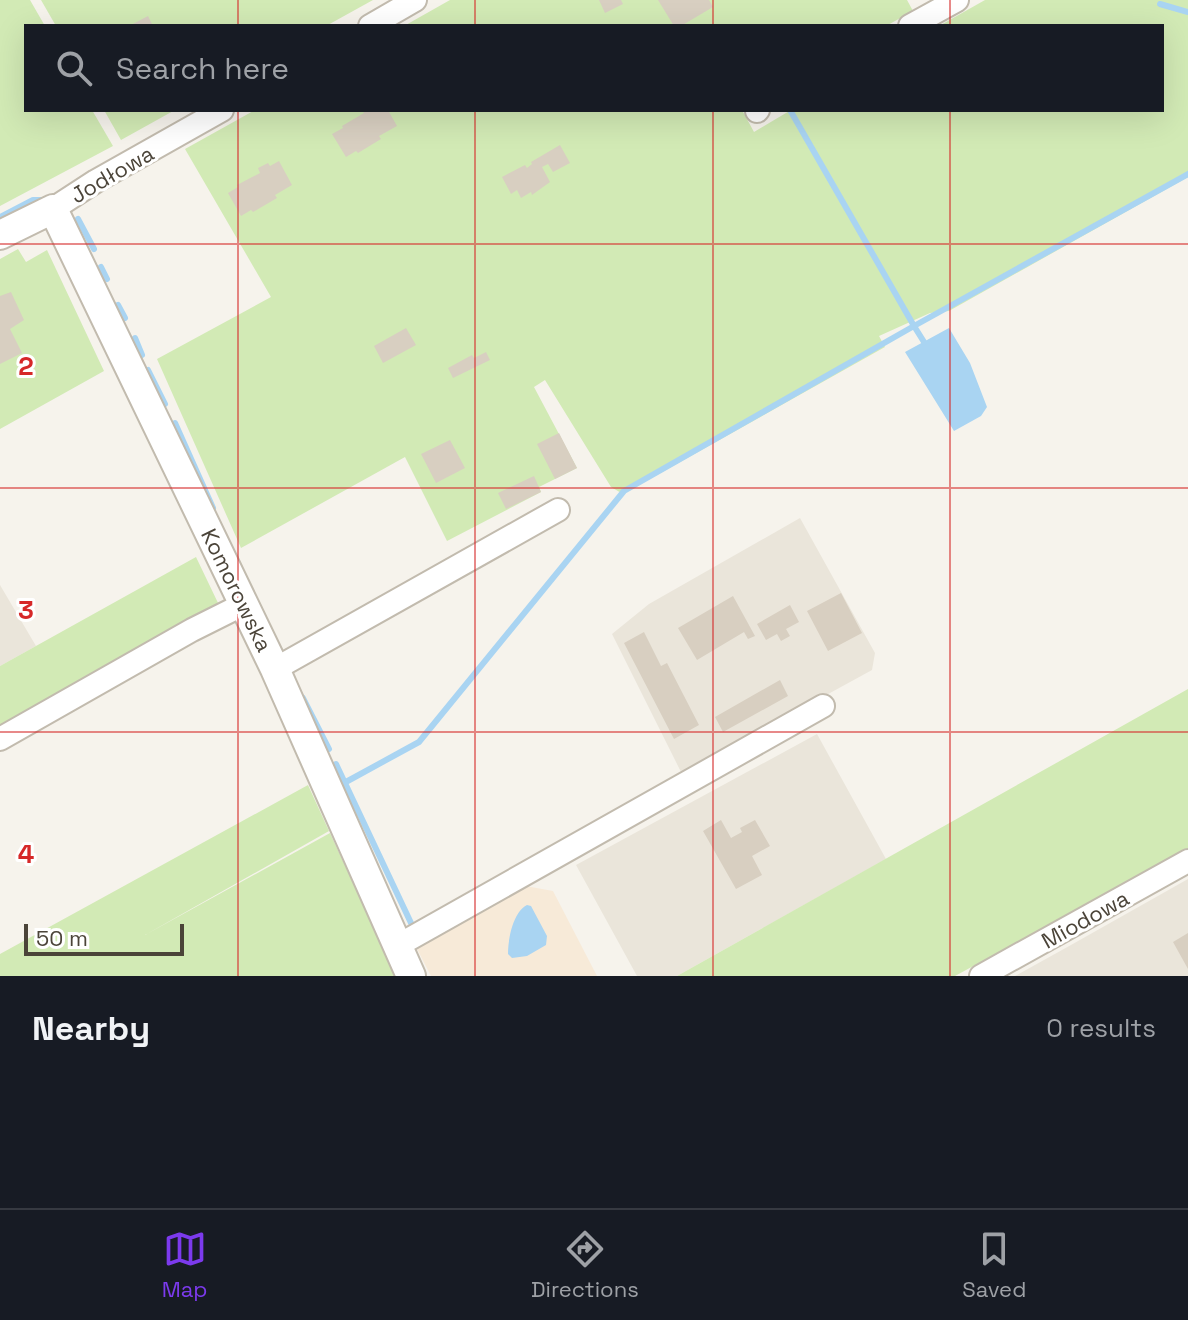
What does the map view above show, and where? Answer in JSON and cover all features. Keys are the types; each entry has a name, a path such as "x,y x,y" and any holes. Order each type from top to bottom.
{"street":[{"path":"373,24 415,0"},
{"path":"914,24 957,0"},
{"name":"Jodłowa","path":"0,235 53,209 96,181 218,112"},
{"name":"Komorowska","path":"53,209 275,669 411,976"},
{"path":"275,669 558,510"},
{"path":"0,739 192,630 244,604"},
{"path":"397,946 823,706"},
{"name":"Miodowa","path":"981,976 1188,861"}],"shaded area":[{"path":"800,518 875,653 872,670 682,774 612,634 649,604"},
{"path":"0,585 36,646 0,666"},
{"path":"817,734 886,859 677,976 637,976 576,865"},
{"path":"1188,879 1188,976 1015,976 1071,945"},
{"path":"520,885 553,891 597,976 431,976 415,945"}],"green space":[{"path":"0,0 30,0 44,24 24,24 24,112 93,112 113,146 0,206"},
{"path":"41,0 373,0 330,24 55,24"},
{"path":"450,0 907,0 913,11 890,24 408,24"},
{"path":"985,0 1188,0 1188,177 949,311 930,313 879,336 885,347 623,494 611,487 545,380 534,387 577,468 539,487 541,492 447,541 405,457 241,548 157,359 271,297 185,149 251,112 743,112 754,132 788,112 1164,112 1164,24 943,24"},
{"path":"105,112 171,112 121,140"},
{"path":"18,249 26,262 47,250 104,371 0,429 0,259"},
{"path":"196,557 219,605 0,728 0,666"},
{"path":"1188,689 1188,849 955,976 677,976"},
{"path":"308,785 329,831 145,935 330,833 396,976 0,976 0,954"}],"water":[{"path":"949,328 970,363 987,407 981,416 954,431 905,352"},
{"path":"527,905 531,906 547,936 546,945 527,956 512,958 508,954 512,926"}],"building":[{"path":"599,0 621,0 623,4 605,13"},
{"path":"658,0 709,0 713,7 684,24 673,24"},
{"path":"148,16 152,24 133,24"},
{"path":"389,112 397,126 358,153 356,151 346,157 332,134 364,113"},
{"path":"560,145 570,163 553,172 548,164 542,167 550,182 532,195 531,192 521,198 517,190 511,194 502,177 525,165 527,168 531,162"},
{"path":"279,161 292,185 275,195 277,198 241,216 228,193 260,173 258,168"},
{"path":"11,292 24,320 10,329 22,353 0,364 0,296"},
{"path":"406,328 416,345 383,363 374,346"},
{"path":"486,352 490,360 453,378 448,368 472,355 474,358"},
{"path":"559,433 577,468 555,479 537,444"},
{"path":"450,440 465,468 436,483 421,454"},
{"path":"534,476 541,492 506,509 498,493"},
{"path":"841,593 862,633 828,651 807,611"},
{"path":"733,596 755,636 748,639 744,632 697,660 678,628"},
{"path":"790,605 799,622 786,629 790,636 781,641 777,634 766,640 757,624"},
{"path":"644,632 661,666 667,663 699,725 674,739 624,643"},
{"path":"780,680 788,696 723,732 715,717"},
{"path":"721,820 731,838 742,832 740,828 755,820 770,846 752,856 762,875 736,889 703,831"},
{"path":"1188,933 1188,969 1173,942"}],"waterway":[{"path":"1160,4 1188,12"},
{"path":"791,112 914,326 1188,174"},
{"path":"0,217 33,200 44,200"},
{"path":"78,219 94,249"},
{"path":"101,267 107,279"},
{"path":"118,305 125,318"},
{"path":"344,783 419,742 624,491 914,326 924,342"},
{"path":"135,338 142,355"},
{"path":"148,370 165,404"},
{"path":"175,423 213,508"},
{"path":"303,698 329,749"},
{"path":"336,764 411,923"}]}
